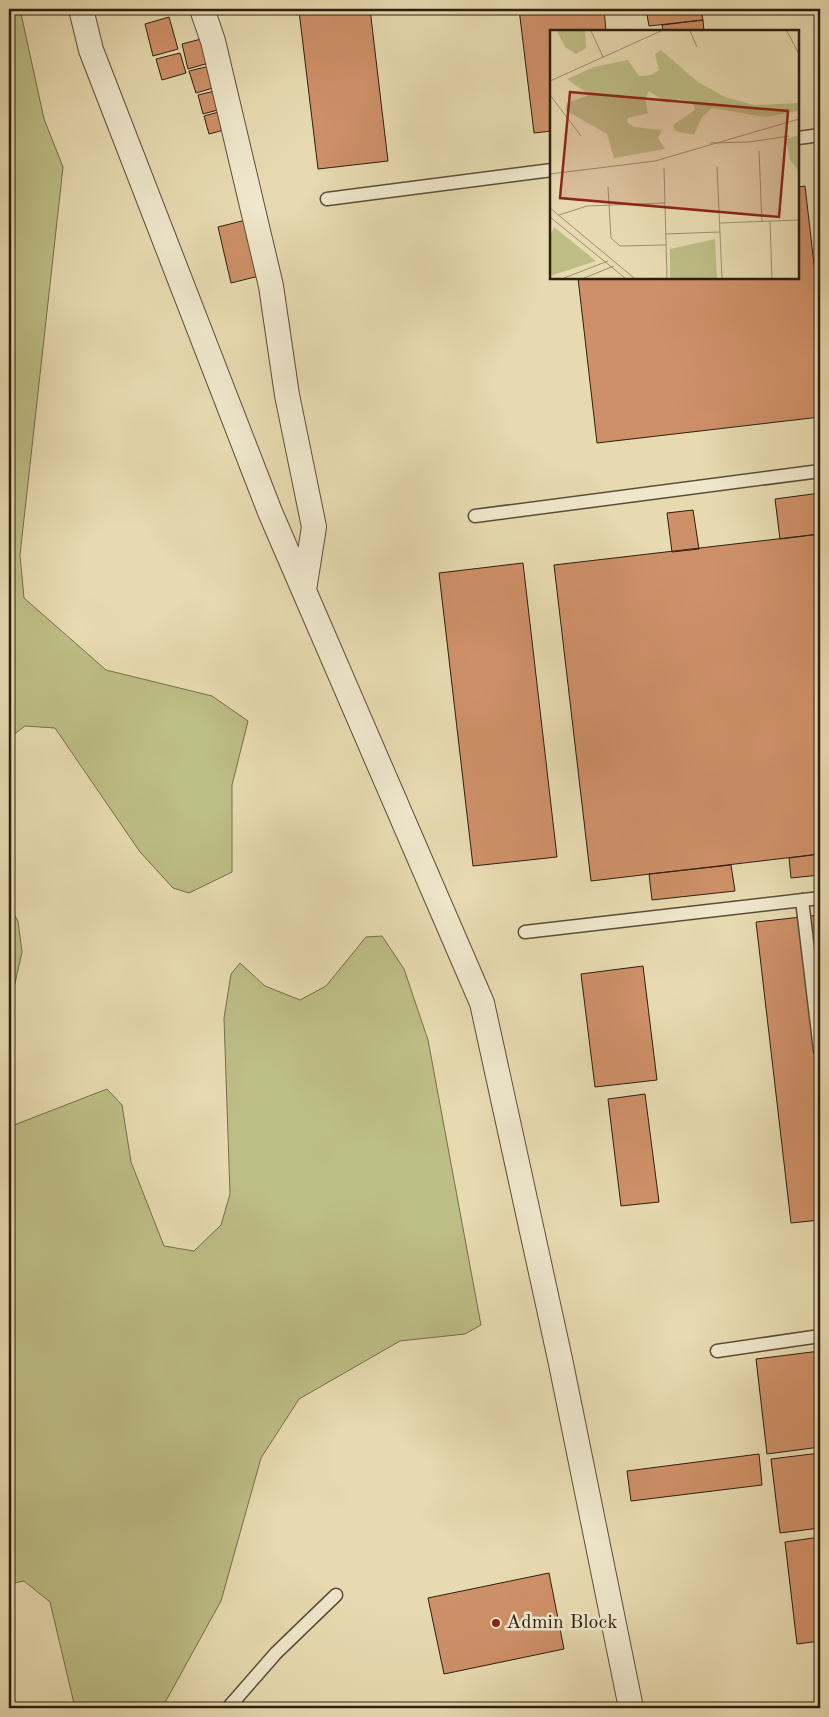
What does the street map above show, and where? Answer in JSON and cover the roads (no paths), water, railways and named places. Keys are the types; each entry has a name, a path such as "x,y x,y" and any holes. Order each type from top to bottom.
{"street":[{"path":"81,9 95,59 270,512 482,1003 560,1359 631,1708"},
{"path":"202,9 213,41 271,286 287,395 314,527 304,590"}],"lane":[{"path":"799,138 820,135"},
{"path":"327,199 550,170"},
{"path":"475,516 820,471"},
{"path":"525,932 820,898"},
{"path":"802,900 820,1050"},
{"path":"717,1351 820,1336"},
{"path":"228,1708 276,1653 336,1596"}],"place":[{"name":"Admin Block","path":"496,1623"}]}
